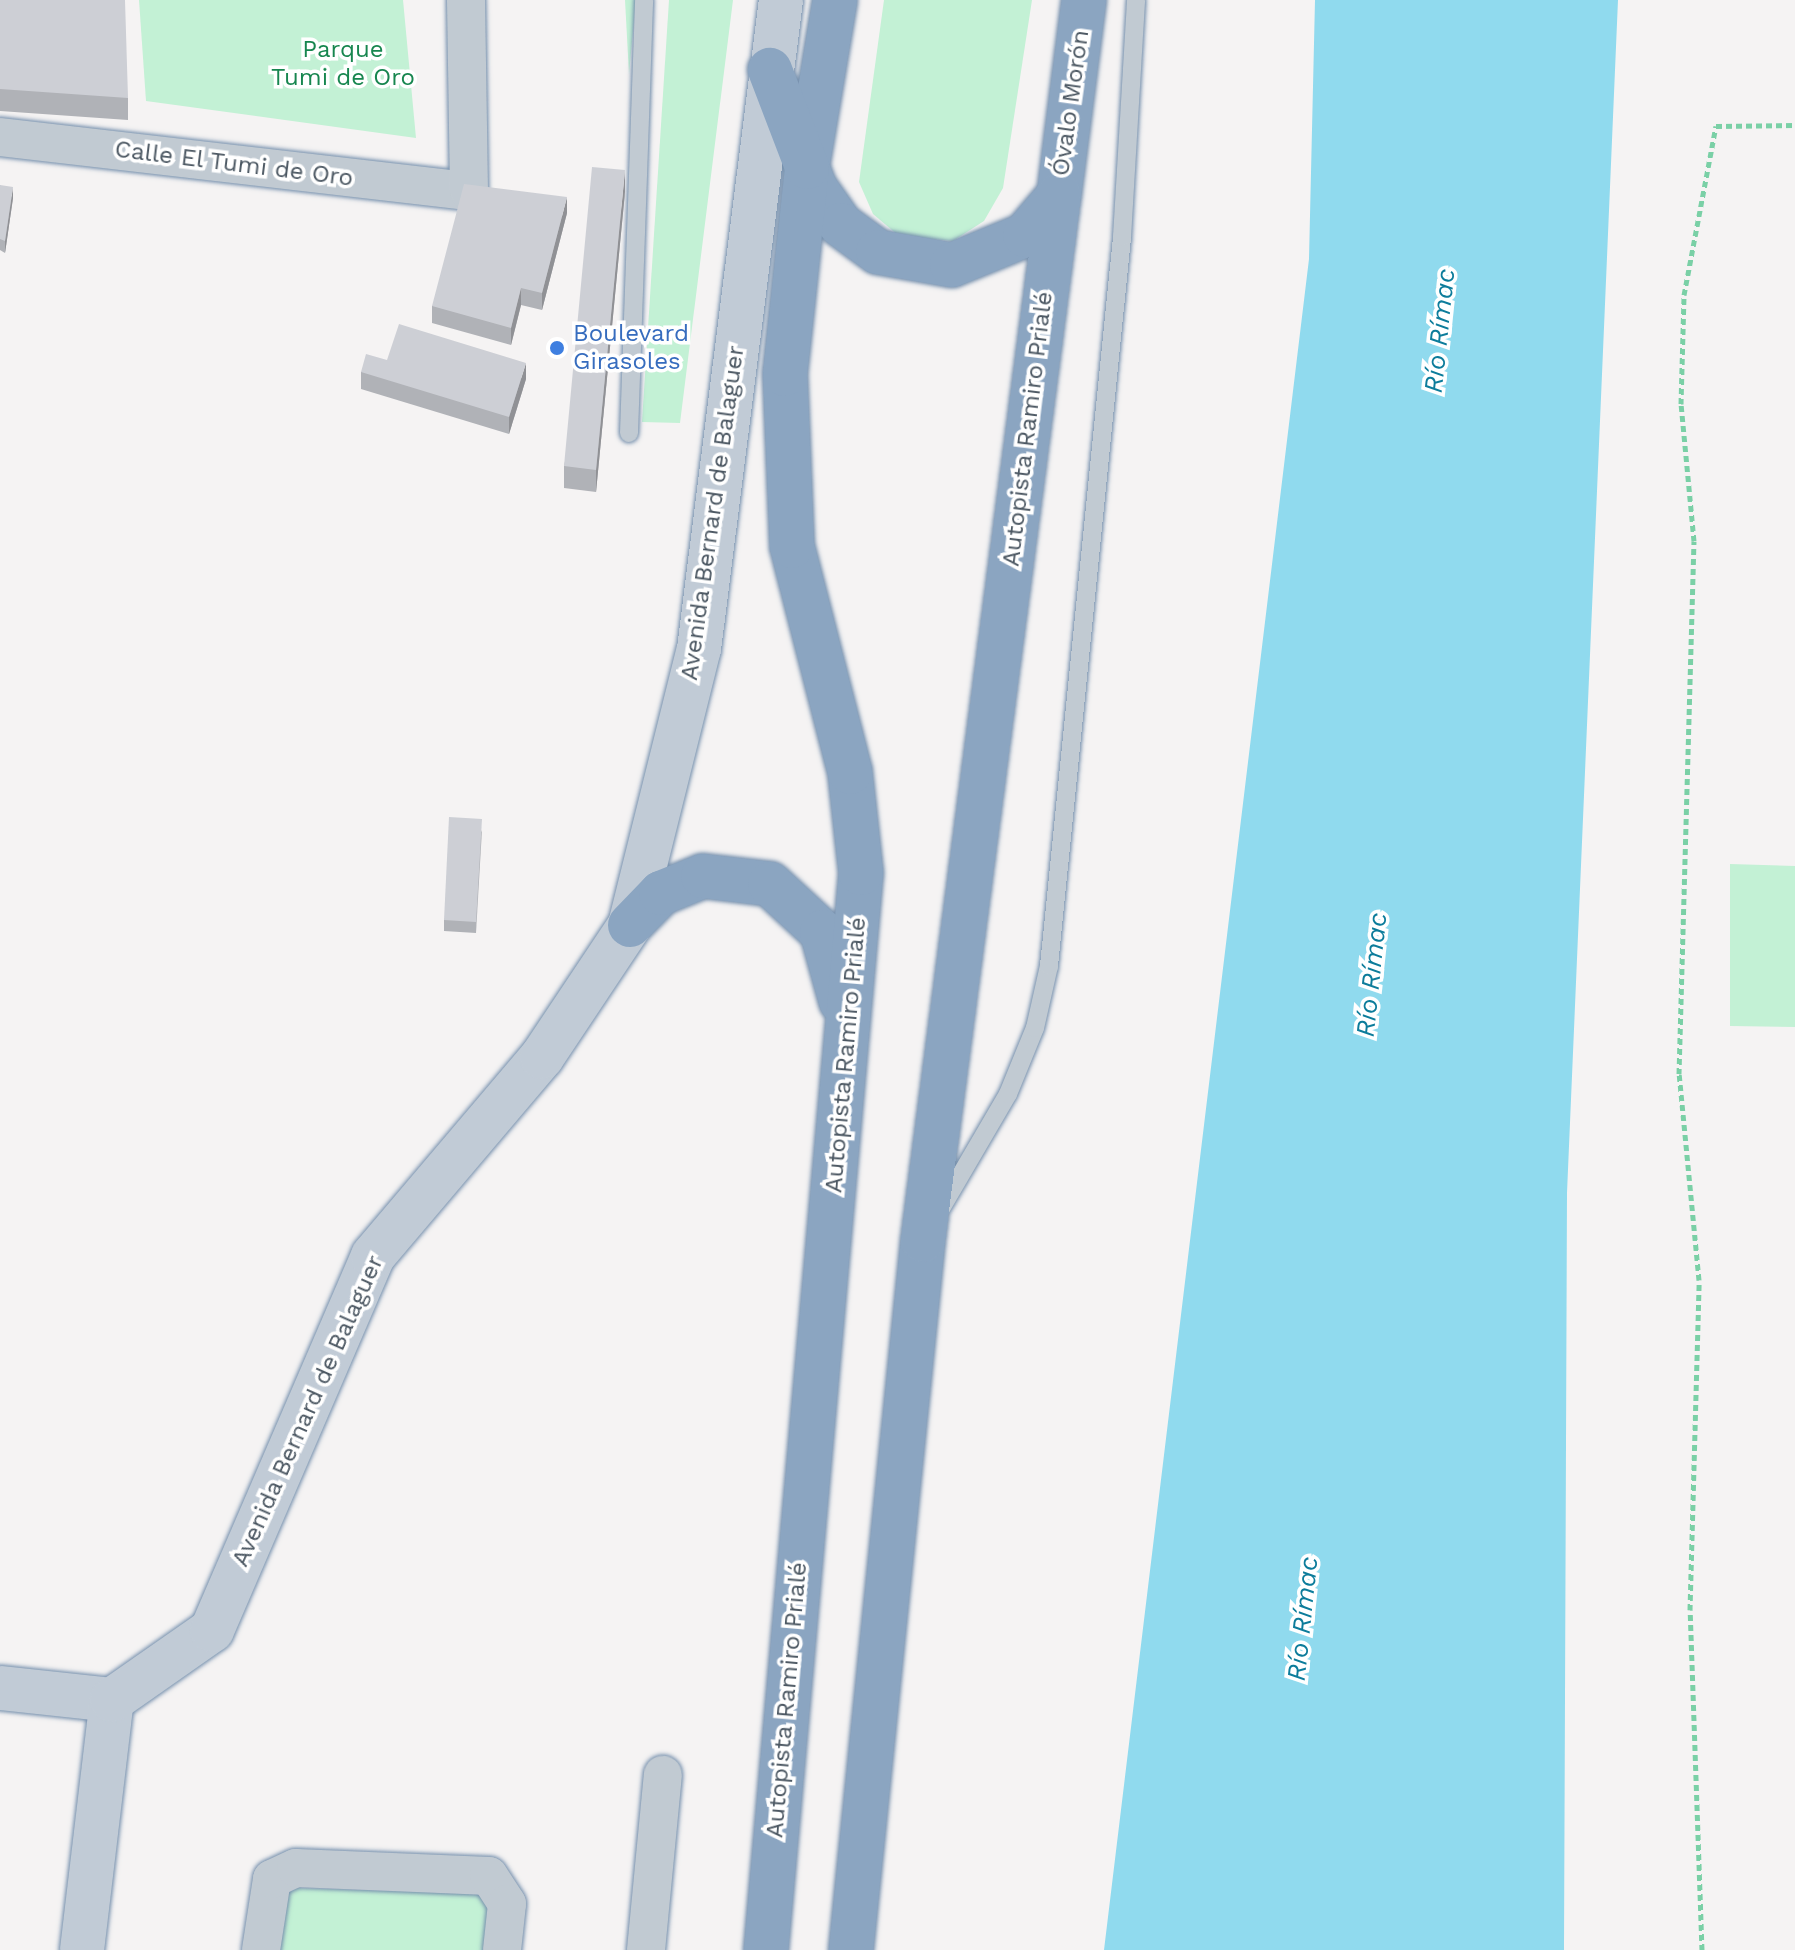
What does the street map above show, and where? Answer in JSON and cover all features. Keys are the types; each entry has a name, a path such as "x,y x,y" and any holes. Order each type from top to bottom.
{"highway":[{"path":"807,167 835,0"},
{"name":"Óvalo Morón","path":"770,70 807,167 827,208 858,240 926,265 1002,250 1059,195 1084,0"},
{"name":"Autopista Ramiro Prialé","path":"766,1950 859,924 858,822 802,606 785,489 785,374 807,167"},
{"name":"Autopista Ramiro Prialé","path":"851,1950 923,1240 1059,195"},
{"path":"630,925 661,893 703,876 770,884 822,932 847,1033"}],"street":[{"name":"Calle El Tumi de Oro","path":"0,137 469,191 466,0"},
{"name":"Avenida Bernard de Balaguer","path":"112,1700 212,1630 373,1256 542,1057 630,925 699,649 781,0"},
{"path":"0,1688 112,1700 82,1950"},
{"path":"646,1950 663,1775"},
{"path":"261,1950 272,1879 296,1868 489,1876 507,1904 502,1950"}],"lane":[{"path":"629,433 644,0"},
{"path":"923,1240 1008,1094 1049,966 1122,237 1136,0"}],"path":[{"path":"1702,1950 1690,1610 1699,1280 1679,1074 1694,541 1681,404 1684,295 1716,126 1795,125"}],"green space":[{"name":"Parque Tumi de Oro","path":"139,0 403,0 416,138 146,101"},
{"path":"625,0 636,0 629,74"},
{"path":"669,0 733,0 680,423 642,422"},
{"path":"884,0 1032,0 1003,188 984,221 953,241 899,236 873,214 859,182"},
{"path":"1730,864 1795,866 1795,1027 1730,1026"},
{"path":"295,1888 475,1893 488,1901 488,1950 272,1950 285,1892"}],"water":[{"name":"Río Rímac","path":"1315,0 1618,0 1567,1193 1564,1950 1104,1950 1309,259"}],"building":[{"path":"0,0 125,0 128,98 0,89"},
{"path":"592,167 625,170 596,470 564,466"},
{"path":"464,184 567,197 542,293 521,288 511,328 432,306"},
{"path":"0,185 13,187 5,241 0,239"},
{"path":"399,324 526,363 509,417 361,372 366,354 387,360"},
{"path":"449,817 482,819 476,922 444,920"}],"place":[{"name":"Boulevard Girasoles","path":"557,348"}]}
